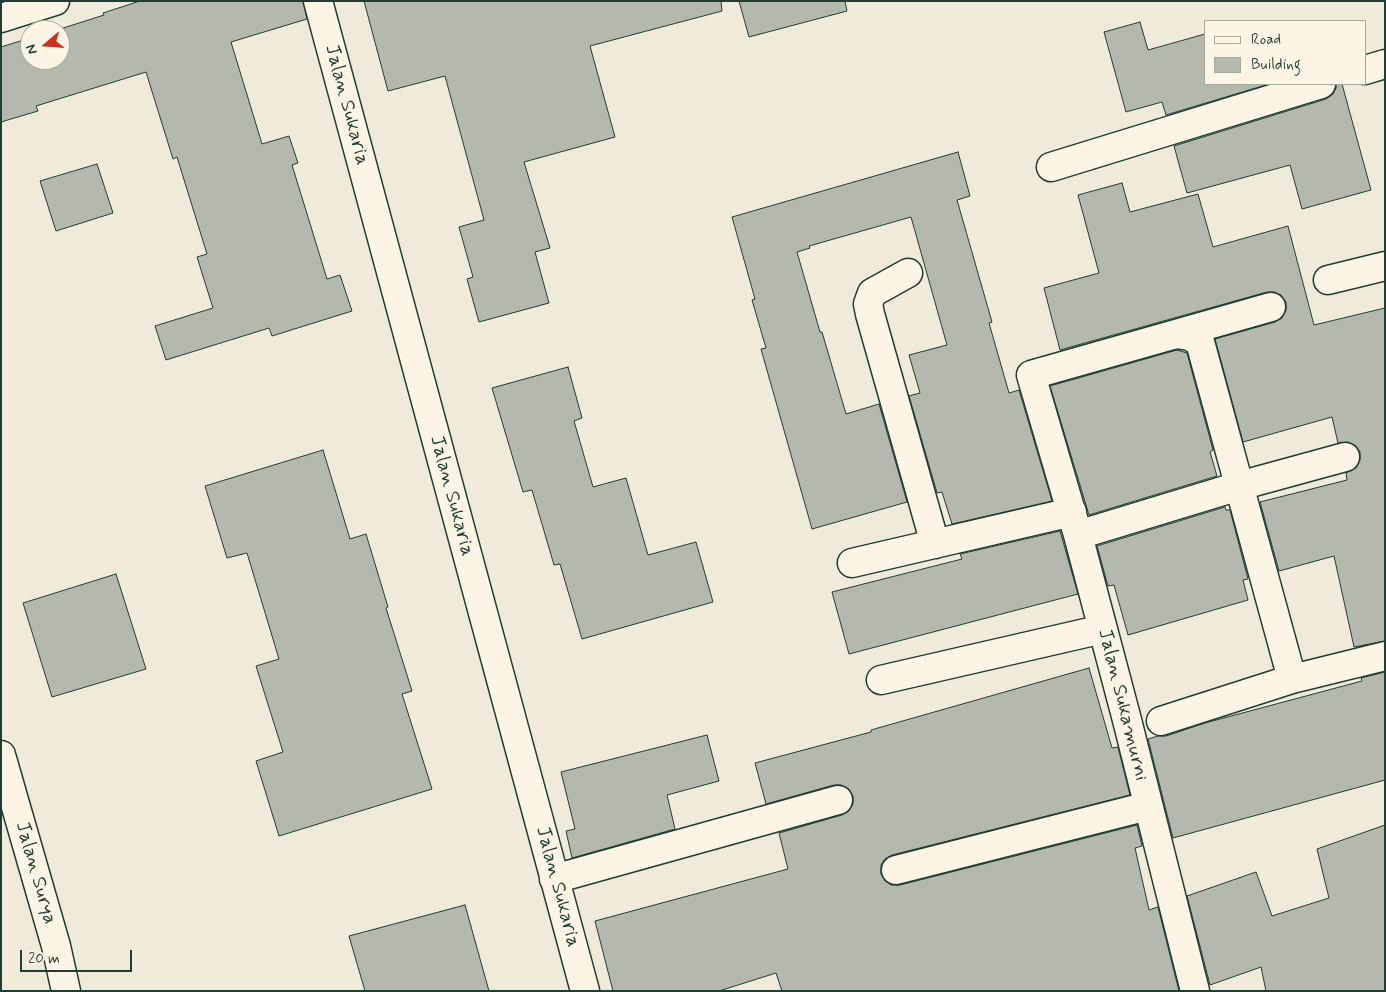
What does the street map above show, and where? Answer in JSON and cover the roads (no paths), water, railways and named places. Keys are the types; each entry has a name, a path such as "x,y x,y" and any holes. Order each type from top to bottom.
{"street":[{"path":"1,18 55,1"},
{"name":"Jalan Sukaria","path":"318,1 585,991"},
{"path":"1366,70 1385,64"},
{"path":"1051,167 1318,85"},
{"path":"1328,280 1385,266"},
{"path":"908,273 872,293 868,304 935,544"},
{"path":"1176,334 1271,307"},
{"path":"1176,334 1189,336 1200,342 1292,679"},
{"name":"Jalan Sukamurni","path":"1176,334 1031,375 1075,523 1103,628 1195,991"},
{"path":"852,563 935,544 1075,523 1239,486 1345,457"},
{"path":"881,680 1103,628"},
{"path":"1161,721 1292,679 1385,656"},
{"name":"Jalan Surya","path":"1,755 56,946 66,991"},
{"path":"554,879 838,800"},
{"path":"896,870 1148,806"}]}
